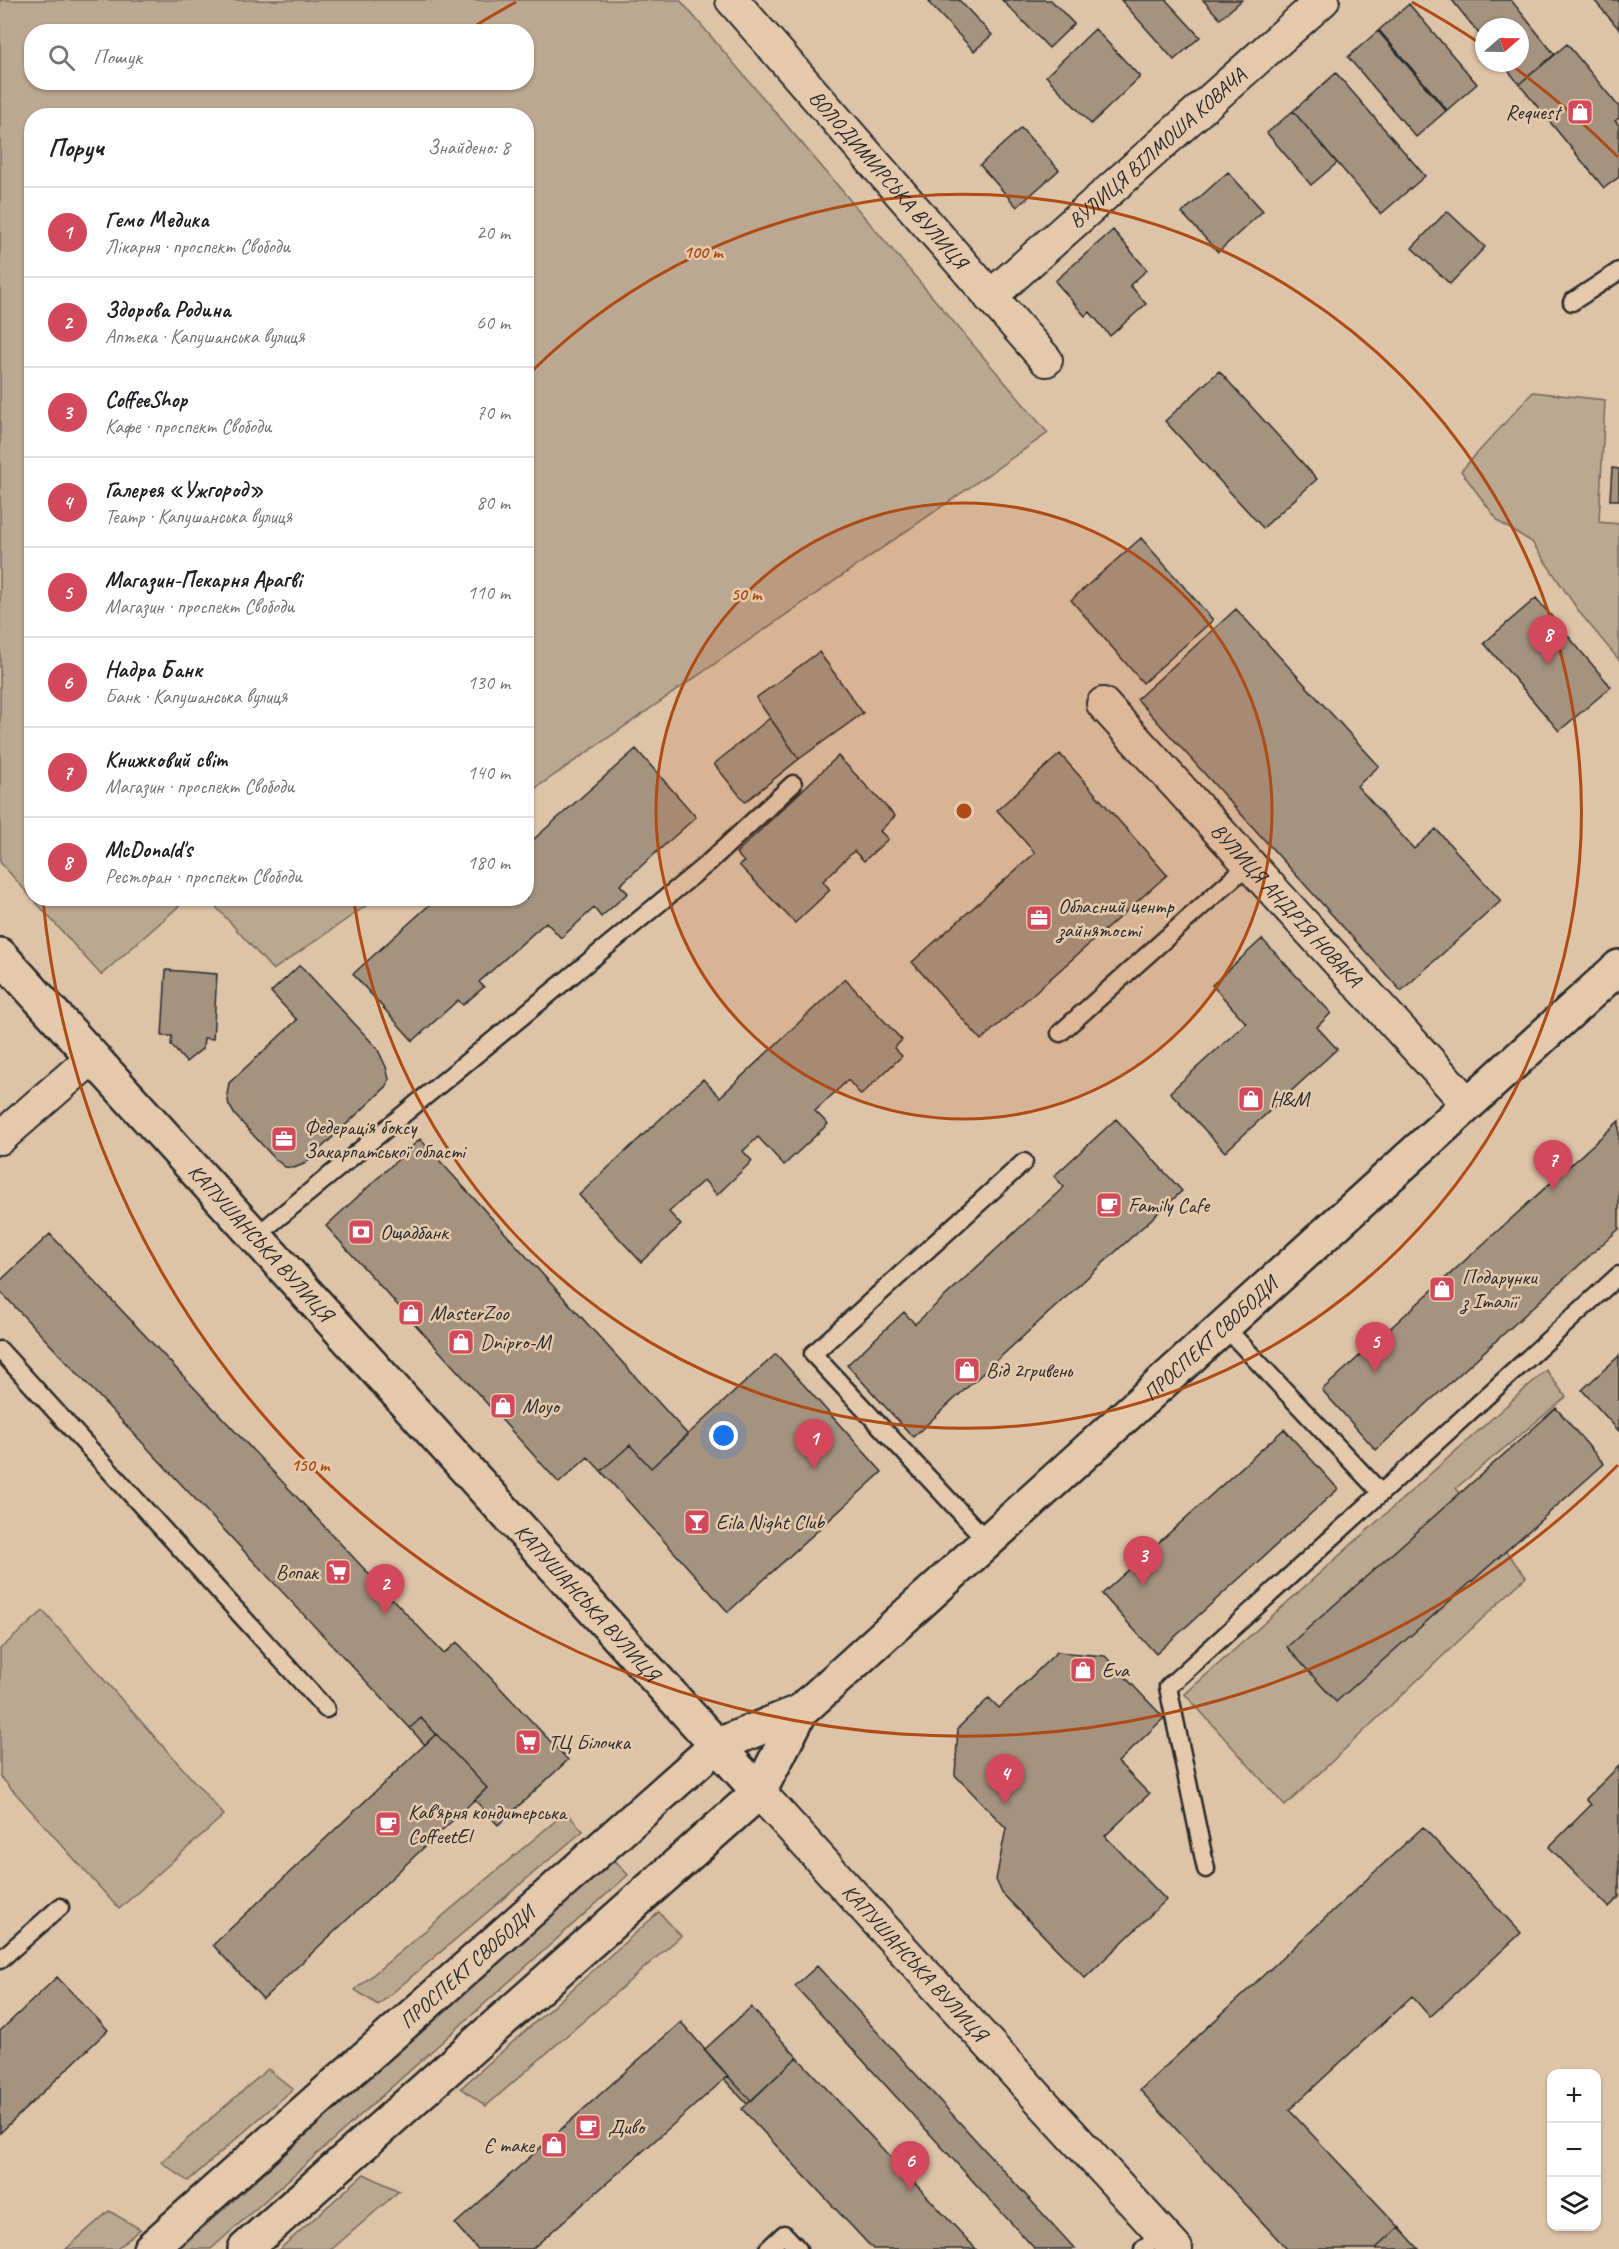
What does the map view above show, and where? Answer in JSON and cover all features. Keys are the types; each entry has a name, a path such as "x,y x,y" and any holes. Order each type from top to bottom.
{"main road":[{"name":"КАПУШАНСЬКА ВУЛИЦЯ","path":"0,955 759,1792"},
{"name":"ПРОСПЕКТ СВОБОДИ","path":"150,2249 716,1746 801,1711 1619,967"},
{"name":"ПРОСПЕКТ СВОБОДИ","path":"245,2249 759,1792 801,1711"}],"street":[{"name":"ВОЛОДИМИРСЬКА ВУЛИЦЯ","path":"732,0 1046,360"},
{"name":"ВУЛИЦЯ ВІЛМОША КОВАЧА","path":"990,297 1323,0"},
{"name":"ВУЛИЦЯ АНДРІЯ НОВАКА","path":"1103,704 1468,1104"},
{"path":"0,1138 93,1057"},
{"name":"КАПУШАНСЬКА ВУЛИЦЯ","path":"759,1792 1160,2244"}],"lane":[{"path":"1572,302 1619,271"},
{"path":"255,1238 708,863 793,784"},
{"path":"1060,1033 1249,864"},
{"path":"987,1541 813,1354 1024,1162"},
{"path":"1206,1869 1168,1687 1619,1275"},
{"path":"1224,1326 1381,1493"},
{"path":"0,1350 326,1709"},
{"path":"0,1960 60,1907"},
{"path":"768,2249 784,2234 798,2249"}],"shaded area":[{"path":"0,0 680,0 1048,433 534,789 534,108 24,108 24,889 0,862"},
{"path":"1533,392 1605,400 1599,522 1619,524 1619,660 1580,613 1532,542 1499,522 1461,471"},
{"path":"39,906 179,906 101,975"},
{"path":"215,906 366,906 273,970"},
{"path":"1546,1370 1566,1397 1456,1488 1526,1577 1285,1806 1185,1694"},
{"path":"43,1611 224,1815 119,1909 0,1776 0,1649"},
{"path":"566,1812 583,1831 378,2005 355,1990"},
{"path":"614,1859 628,1875 211,2249 179,2249"},
{"path":"659,1912 681,1936 486,2106 461,2088"},
{"path":"268,2069 293,2089 188,2181 161,2162"},
{"path":"364,2174 399,2191 332,2249 280,2249"},
{"path":"109,2211 140,2229 117,2249 66,2249"}],"building":[{"path":"932,0 959,0 992,35 974,51 929,3"},
{"path":"1002,0 1051,0 1074,24 1049,48"},
{"path":"1121,0 1166,0 1200,37 1174,60"},
{"path":"1203,0 1242,0 1220,19"},
{"path":"1452,0 1511,0 1525,18 1475,18 1475,29"},
{"path":"1594,0 1619,0 1619,29"},
{"path":"1409,4 1477,84 1447,110 1379,30"},
{"path":"1529,22 1555,55 1519,84 1509,72 1529,72"},
{"path":"1095,29 1140,77 1091,124 1046,76"},
{"path":"1378,31 1446,111 1416,137 1348,57"},
{"name":"Request","path":"1567,44 1619,107 1619,118 1615,121 1619,125 1619,177 1604,188 1519,84"},
{"path":"1336,73 1425,176 1381,214 1293,111"},
{"path":"1293,111 1337,163 1311,185 1267,133"},
{"path":"1021,128 1059,170 1017,207 980,165"},
{"path":"1228,172 1263,211 1218,252 1182,213"},
{"path":"1447,211 1485,247 1450,284 1412,248"},
{"path":"1113,230 1147,270 1130,285 1146,304 1110,336 1090,312 1085,316 1055,281"},
{"path":"1219,371 1317,479 1263,528 1165,421"},
{"path":"1612,468 1619,469 1619,500 1610,500"},
{"path":"1141,538 1213,620 1143,683 1071,600"},
{"path":"1536,598 1611,687 1559,731 1484,643"},
{"path":"1236,609 1379,766 1357,786 1414,849 1436,829 1501,901 1401,991 1137,699"},
{"path":"819,652 863,713 799,759 756,698"},
{"path":"770,718 799,759 745,802 714,764"},
{"path":"636,749 696,817 620,885 628,893 601,917 594,908 561,938 546,922 479,982 484,987 463,1005 458,1000 413,1041 353,974 428,906 534,906 534,839"},
{"name":"Обласний центр зайнятості","path":"1060,754 1167,875 981,1040 912,962 1035,853 997,810"},
{"path":"838,756 895,816 880,831 888,839 864,861 854,851 823,881 830,890 795,923 739,865 744,862 736,853"},
{"path":"1262,939 1331,1013 1317,1027 1337,1049 1225,1152 1170,1092 1246,1023 1212,985"},
{"path":"300,965 377,1048 389,1079 387,1086 304,1164 294,1168 285,1167 275,1159 235,1115 229,1105 227,1095 229,1083 297,1020 271,992"},
{"path":"166,970 217,974 213,1039 204,1038 203,1048 186,1062 171,1045 172,1036 162,1036"},
{"path":"845,979 902,1040 894,1048 902,1056 861,1095 848,1080 815,1111 828,1124 784,1165 758,1137 743,1151 752,1161 717,1195 704,1180 669,1212 681,1225 641,1262 579,1195 703,1079 720,1097"},
{"path":"1116,1119 1182,1191 913,1437 847,1365 904,1312 915,1324 1064,1187 1054,1176"},
{"path":"1619,1121 1619,1229 1376,1450 1322,1390"},
{"path":"420,1139 688,1435 651,1468 630,1445 601,1471 588,1457 559,1483 326,1226"},
{"path":"50,1234 444,1654 457,1642 568,1760 498,1825 475,1800 487,1788 421,1718 410,1728 0,1291 0,1281"},
{"path":"776,1354 882,1472 728,1612 601,1471 630,1445 651,1468"},
{"path":"1619,1356 1619,1431 1582,1390"},
{"path":"1556,1408 1604,1464 1336,1702 1287,1647"},
{"path":"1284,1429 1338,1489 1156,1654 1102,1594"},
{"path":"1057,1652 1105,1656 1164,1718 1118,1762 1149,1794 1105,1836 1166,1900 1085,1978 1002,1893 996,1880 1006,1828 955,1775 958,1728 989,1698 999,1708"},
{"path":"421,1718 436,1734 425,1745 410,1728"},
{"path":"436,1734 487,1788 263,1999 213,1945"},
{"path":"1619,1766 1619,1897 1609,1907 1549,1847 1591,1805 1586,1799"},
{"path":"1423,1827 1521,1933 1430,2017 1412,1996 1289,2110 1399,2227 1375,2249 1287,2249 1140,2090"},
{"path":"817,1966 1075,2249 1035,2249 795,1986"},
{"path":"57,1977 108,2030 0,2133 0,2031"},
{"path":"751,2007 797,2057 751,2101 704,2050"},
{"path":"681,2022 728,2076 532,2249 477,2249 455,2224"},
{"path":"797,2057 976,2249 873,2249 742,2109"},
{"path":"728,2076 751,2101 747,2104 724,2079"},
{"path":"1399,2227 1419,2249 1375,2249"}],"place":[{"name":"Request","path":"1580,112"},
{"name":"McDonald's","path":"1548,665"},
{"name":"Обласний центр зайнятості","path":"1039,918"},
{"name":"H&M","path":"1251,1099"},
{"name":"Федерація боксу Закарпатської області","path":"284,1139"},
{"name":"Книжковий світ","path":"1553,1190"},
{"name":"Family Cafe","path":"1109,1205"},
{"name":"Ощадбанк","path":"361,1232"},
{"name":"Подарунки з Італії","path":"1442,1289"},
{"name":"MasterZoo","path":"411,1313"},
{"name":"Dnipro-M","path":"461,1342"},
{"name":"Від 2гривень","path":"967,1370"},
{"name":"Магазин-Пекарня Арагві","path":"1375,1372"},
{"name":"Moyo","path":"503,1406"},
{"name":"Гемо Медика","path":"814,1469"},
{"name":"Eila Night Club","path":"697,1522"},
{"name":"Вопак","path":"338,1572"},
{"name":"CoffeeShop","path":"1143,1586"},
{"name":"Здорова Родина","path":"385,1614"},
{"name":"Eva","path":"1083,1670"},
{"name":"ТЦ Білочка","path":"528,1742"},
{"name":"Галерея «Ужгород»","path":"1005,1804"},
{"name":"Кав'ярня кондитерська CoffeetEl","path":"388,1824"},
{"name":"Диво","path":"588,2127"},
{"name":"Є таке","path":"554,2145"},
{"name":"Надра Банк","path":"910,2191"}]}
